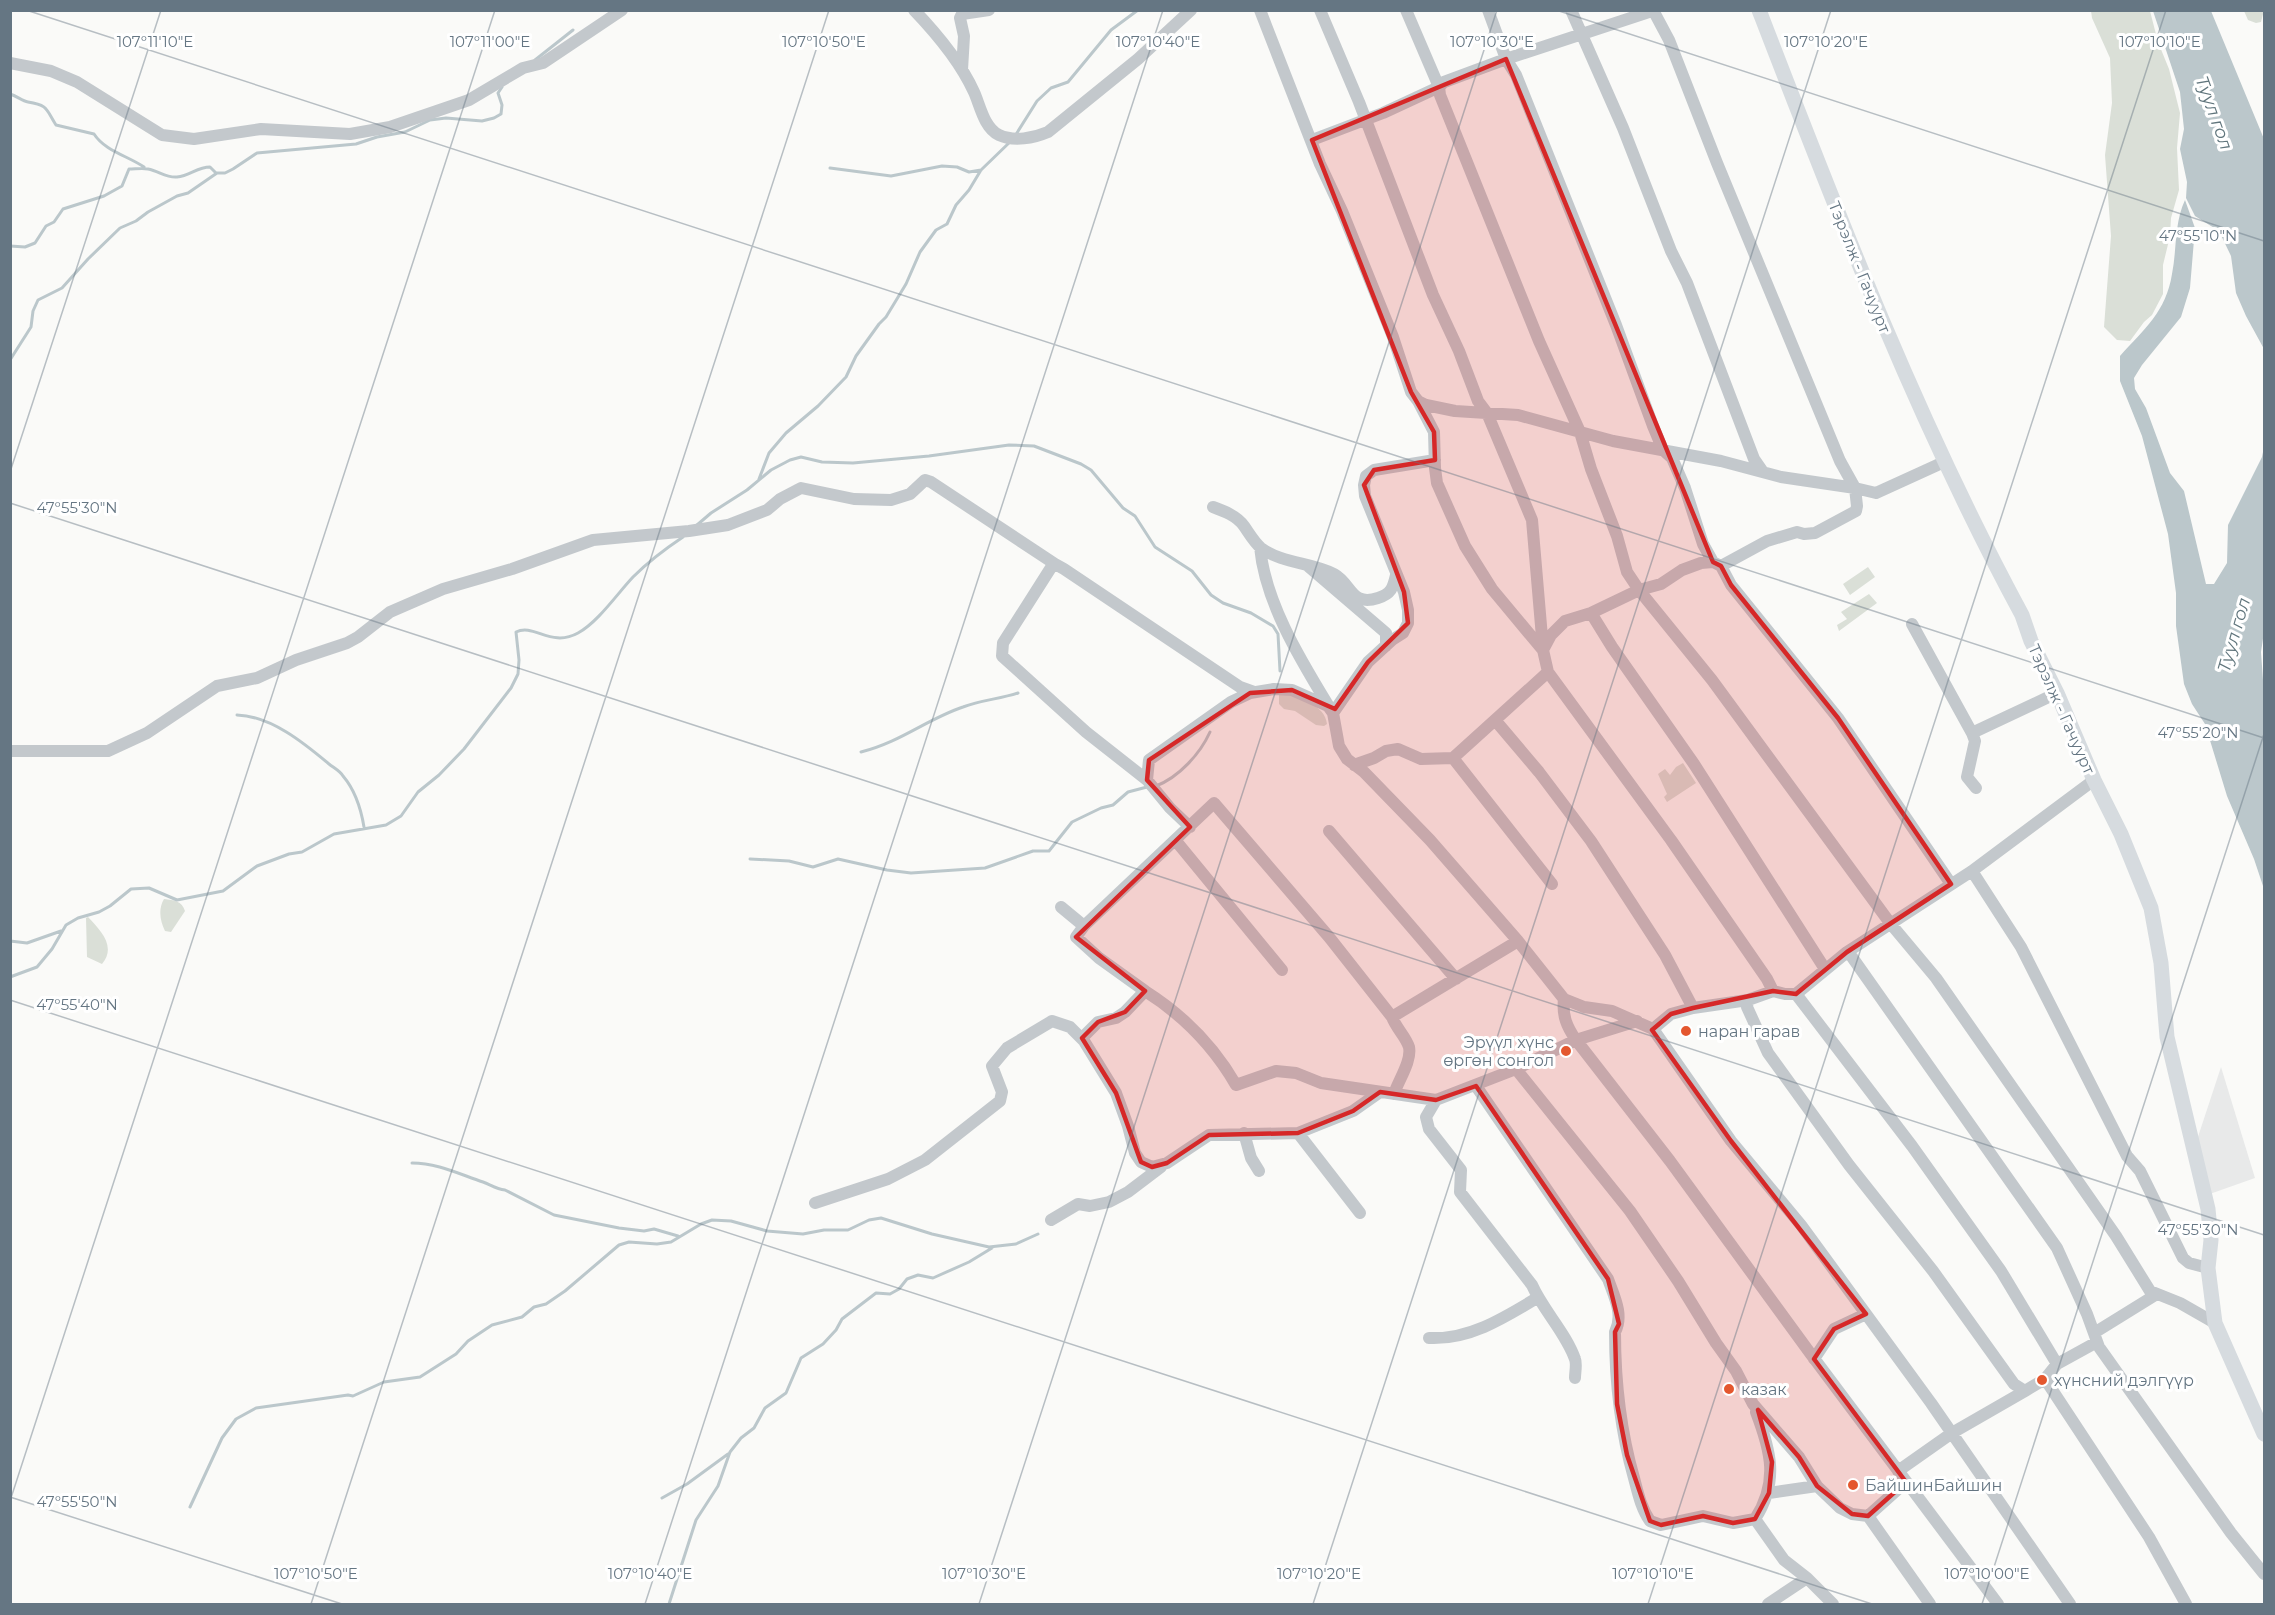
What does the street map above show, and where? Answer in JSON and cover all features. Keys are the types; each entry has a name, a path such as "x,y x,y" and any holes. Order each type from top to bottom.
{"main road":[{"name":"Тэрэлж - Гачуурт","path":"1759,10 1846,234 1900,365 1927,420 1944,462 2022,615 2031,641 2121,834 2151,908 2161,963 2167,1037 2208,1209 2211,1240 2208,1268 2215,1323 2265,1434"}],"street":[{"path":"10,63 51,71 77,82 162,135 194,139 261,129 350,134 390,127 469,100 523,68 543,63 622,10"},
{"path":"914,10 937,34 962,69 990,128 999,135 1032,139 1048,132 1138,59 1191,10"},
{"path":"962,69 964,36 958,14 989,10"},
{"path":"1260,10 1320,164 1346,221 1393,338 1411,392 1434,432 1437,483 1465,546 1492,589 1543,650"},
{"path":"1320,10 1433,295 1463,360 1478,401 1487,413 1532,520 1543,650 1548,672 1671,840 1773,991"},
{"path":"1406,10 1439,87 1440,95 1500,248 1580,432 1591,469 1617,536 1627,572 1712,680 1890,922 1935,978 2116,1236 2150,1292 2180,1303 2215,1323"},
{"path":"1488,10 1506,59 1516,75 1664,450 1672,458 1685,488 1703,544 1731,585 1838,718 1951,884"},
{"path":"1571,10 1623,128 1671,251 1687,283 1754,459 1763,472"},
{"path":"1312,140 1393,109 1439,87 1444,82 1506,59 1654,11 1669,40 1717,163 1840,461 1855,488 1857,506 1856,510 1815,532 1804,534 1797,532 1767,541 1717,564 1701,563 1682,570 1661,584 1639,590 1591,612 1575,616 1565,621 1551,636 1543,650"},
{"path":"1418,401 1455,411 1518,415 1613,441 1721,461 1781,477 1876,493 1944,462"},
{"path":"1330,709 1368,662 1403,633 1408,623 1404,592 1365,496 1366,476 1374,470 1435,460"},
{"path":"10,751 108,751 147,733 217,686 257,678 296,660 346,643 358,637 390,612 443,589 512,569 593,540 728,525 767,510 780,499 801,488 854,499 891,500 910,494 925,480 1240,687 1254,692"},
{"path":"1213,507 1242,523 1260,547 1277,557 1325,569 1338,576 1360,600 1370,601 1386,596 1392,590 1396,575"},
{"path":"1260,547 1264,572 1293,648 1330,709 1339,746 1347,759 1430,840 1518,941 1564,999 1584,1007 1612,1011 1653,1029 1731,1141 1801,1225 1866,1314 1952,1433 2070,1605"},
{"path":"1055,564 1003,643 1002,656 1086,732 1147,780 1170,808 1190,827"},
{"path":"1308,566 1386,633 1386,646"},
{"path":"1591,612 1612,647 1695,764 1825,969"},
{"path":"1912,624 1975,741 1967,777 1976,788"},
{"path":"1354,765 1386,751 1398,749 1421,759 1453,758 1548,672"},
{"path":"1147,780 1146,771 1149,760 1231,702 1254,692 1274,689 1292,690 1330,709"},
{"path":"1972,734 2057,693"},
{"path":"1495,720 1539,772 1591,841 1665,955 1693,1008"},
{"path":"1453,758 1552,884"},
{"path":"1653,1029 1671,1014 1693,1008 1748,1000 1773,991 1796,994 1847,952 1972,871 2094,780"},
{"path":"1394,1094 1409,1053 1408,1046 1396,1028 1392,1017 1337,946 1214,803 1084,926 1076,937 1099,958 1165,1004 1205,1039 1236,1084 1276,1071 1296,1073 1321,1083 1380,1092 1394,1094 1436,1100 1516,1069 1576,1040 1637,1021"},
{"path":"1329,831 1456,979"},
{"path":"1176,841 1282,970"},
{"path":"1972,871 2021,947 2127,1156 2140,1171 2182,1258 2189,1263 2208,1268"},
{"path":"1060,907 1084,926"},
{"path":"1392,1017 1518,941"},
{"path":"1847,952 2056,1248 2099,1347 2231,1533 2265,1574"},
{"path":"1082,1038 1098,1022 1116,1018 1125,1012 1145,991"},
{"path":"1796,994 1912,1146 1987,1252 2057,1364"},
{"path":"1564,999 1563,1009 1567,1026 1576,1040 1670,1161 1814,1359 1998,1605"},
{"path":"1748,1000 1747,1008 1768,1053 2014,1384 2025,1391"},
{"path":"816,1203 888,1179 925,1160 1000,1101 1002,1092 992,1066 1007,1048 1052,1021 1070,1027 1082,1038 1116,1093 1128,1126 1134,1153 1141,1162 1152,1167 1167,1163"},
{"path":"1516,1069 1630,1211 1736,1371 1753,1404 1772,1462 1769,1493 1755,1519"},
{"path":"1476,1086 1608,1279 1618,1309 1619,1324 1615,1332 1617,1404 1627,1455 1642,1506 1650,1521 1661,1525 1703,1516 1733,1523 1755,1519"},
{"path":"1051,1220 1078,1204 1090,1206 1109,1202 1128,1192 1209,1135 1298,1133 1353,1111 1380,1092"},
{"path":"1436,1100 1425,1117 1429,1129 1461,1170 1460,1192 1532,1285 1537,1298 1548,1312 1575,1360 1575,1378"},
{"path":"1244,1133 1251,1158 1259,1171"},
{"path":"1298,1133 1360,1213"},
{"path":"1898,1471 1952,1433 2045,1379 2057,1364 2157,1294"},
{"path":"1429,1338 1445,1339 1487,1327 1537,1298"},
{"path":"1814,1359 1834,1329 1866,1314"},
{"path":"2045,1379 2149,1537 2186,1605"},
{"path":"1753,1404 1799,1457 1817,1486 1840,1508 1852,1514 1868,1516 1930,1605"},
{"path":"1868,1516 1906,1482"},
{"path":"1769,1493 1817,1486"},
{"path":"1755,1519 1784,1560 1808,1578 1833,1605"},
{"path":"1768,1605 1778,1596 1808,1578"}],"highlighted area":[{"path":"1506,59 1713,562 1721,566 1731,585 1838,718 1951,884 1847,952 1796,994 1773,991 1693,1008 1671,1014 1652,1030 1731,1141 1866,1314 1834,1329 1814,1359 1906,1482 1868,1516 1852,1514 1817,1486 1799,1457 1758,1410 1772,1462 1769,1493 1755,1519 1733,1523 1703,1516 1661,1525 1650,1521 1627,1455 1617,1404 1615,1332 1619,1324 1608,1279 1476,1086 1436,1100 1380,1092 1353,1111 1298,1133 1209,1135 1167,1163 1152,1167 1141,1162 1116,1093 1082,1038 1098,1022 1125,1012 1145,991 1076,937 1190,827 1147,780 1149,760 1250,693 1292,690 1335,709 1368,662 1408,623 1404,592 1364,485 1374,470 1435,460 1434,432 1411,392 1312,140"}],"shaded area":[{"path":"2264,10 2261,22 2256,23 2248,20 2244,11"},
{"path":"2091,11 2150,11 2158,42 2169,69 2180,113 2177,148 2179,190 2171,218 2170,236 2163,265 2163,294 2152,315 2130,341 2117,340 2104,327 2111,236 2105,155 2112,103 2110,58"},
{"path":"1868,567 1875,577 1850,595 1843,584"},
{"path":"1869,594 1877,603 1839,631 1837,625 1847,619 1841,612"},
{"path":"1283,692 1316,707 1322,712 1327,724 1316,725 1295,711 1284,709 1279,704 1279,695"},
{"path":"1683,763 1696,783 1667,802 1664,797 1667,794 1658,774 1665,769 1670,775 1676,767"},
{"path":"164,899 180,903 185,911 171,932 165,931 161,919 160,911"},
{"path":"88,917 102,933 107,945 108,951 102,964 87,957 86,918"},
{"path":"2221,1067 2255,1178 2207,1195 2194,1149"}],"water":[{"name":"Туул гол","path":"2153,11 2211,11 2264,139 2264,349 2236,293 2231,256 2219,231 2195,216 2186,198 2187,182 2180,149 2184,129 2180,92"},
{"name":"Туул гол","path":"2185,200 2195,228 2190,288 2181,317 2134,378 2135,389 2146,408 2170,473 2184,491 2206,584 2214,584 2227,563 2228,525 2262,457 2264,447 2264,632 2261,652 2264,694 2264,889 2227,796 2205,724 2192,704 2184,684 2176,626 2176,593 2168,534 2142,436 2120,381 2120,356 2153,319 2165,299 2174,265 2179,218"}],"waterway":[{"path":"1015,136 1037,101 1051,88 1068,82 1111,30 1138,10"},
{"path":"535,60 573,30"},
{"path":"10,360 31,327 33,311 38,300 62,288 120,228 177,196 188,193 217,173 225,173 257,153 356,144 377,137 405,132 430,120 446,118 482,121 494,118 501,114 502,105 498,93 502,87"},
{"path":"10,94 43,106 56,125 94,134 110,149 144,167"},
{"path":"759,479 769,453 786,433 818,406 846,377 856,356 886,317 906,284 920,252 936,230 947,224 956,205 969,190 981,170 1011,141"},
{"path":"830,168 891,176 942,166 957,167 969,172 981,170"},
{"path":"10,246 25,247 35,243 46,226 54,222 63,209 104,196 122,186 129,169 148,169 173,177 205,167 210,167 216,173"},
{"path":"697,525 771,470 801,457 822,462 853,463 1009,445 1034,446 1091,470 1123,508 1135,516 1155,547 1192,571 1211,595 1273,626 1278,634 1280,671"},
{"path":"10,977 37,967 52,949 66,925 110,906 131,889 149,888 177,900 223,891 257,866 289,854 302,852 334,834 386,825 401,816 418,792 439,775 464,749 511,688 518,674 516,632 529,630 559,638 578,633 600,615 639,571 683,537"},
{"path":"861,752 889,742 963,707 1018,693"},
{"path":"237,715 274,725 339,771 354,794 364,827"},
{"path":"1156,786 1181,771 1201,748 1210,732"},
{"path":"750,859 789,861 813,867 838,859 911,873 985,868 1033,851 1049,851 1072,822 1101,808 1113,805 1128,792 1147,787"},
{"path":"10,941 27,943 61,931"},
{"path":"412,1163 439,1167 505,1190 554,1215 619,1228 644,1231 654,1229 678,1236"},
{"path":"190,1507 222,1438 236,1419 256,1408 353,1396 384,1382 420,1377 456,1354 468,1341 492,1325 522,1317 534,1307 546,1304 565,1291 619,1245 629,1242 657,1244 671,1242 712,1220 731,1221 767,1231 803,1234 824,1230 848,1230 869,1220 881,1218 932,1234 989,1247 1016,1244 1038,1234"},
{"path":"669,1604 696,1520 718,1486 730,1452 741,1438 754,1428 765,1408 786,1393 801,1358 823,1344 836,1330 842,1319 876,1293 890,1294 899,1289 907,1279 918,1275 933,1278 969,1262 992,1248"},
{"path":"662,1498 687,1484 728,1454"}],"place":[{"name":"наран гарав","path":"1686,1031"},
{"name":"Эрүүл хүнс өргөн сонгол","path":"1566,1051"},
{"name":"хүнсний дэлгүүр","path":"2042,1380"},
{"name":"казак","path":"1729,1389"},
{"name":"БайшинБайшин","path":"1853,1485"}]}
